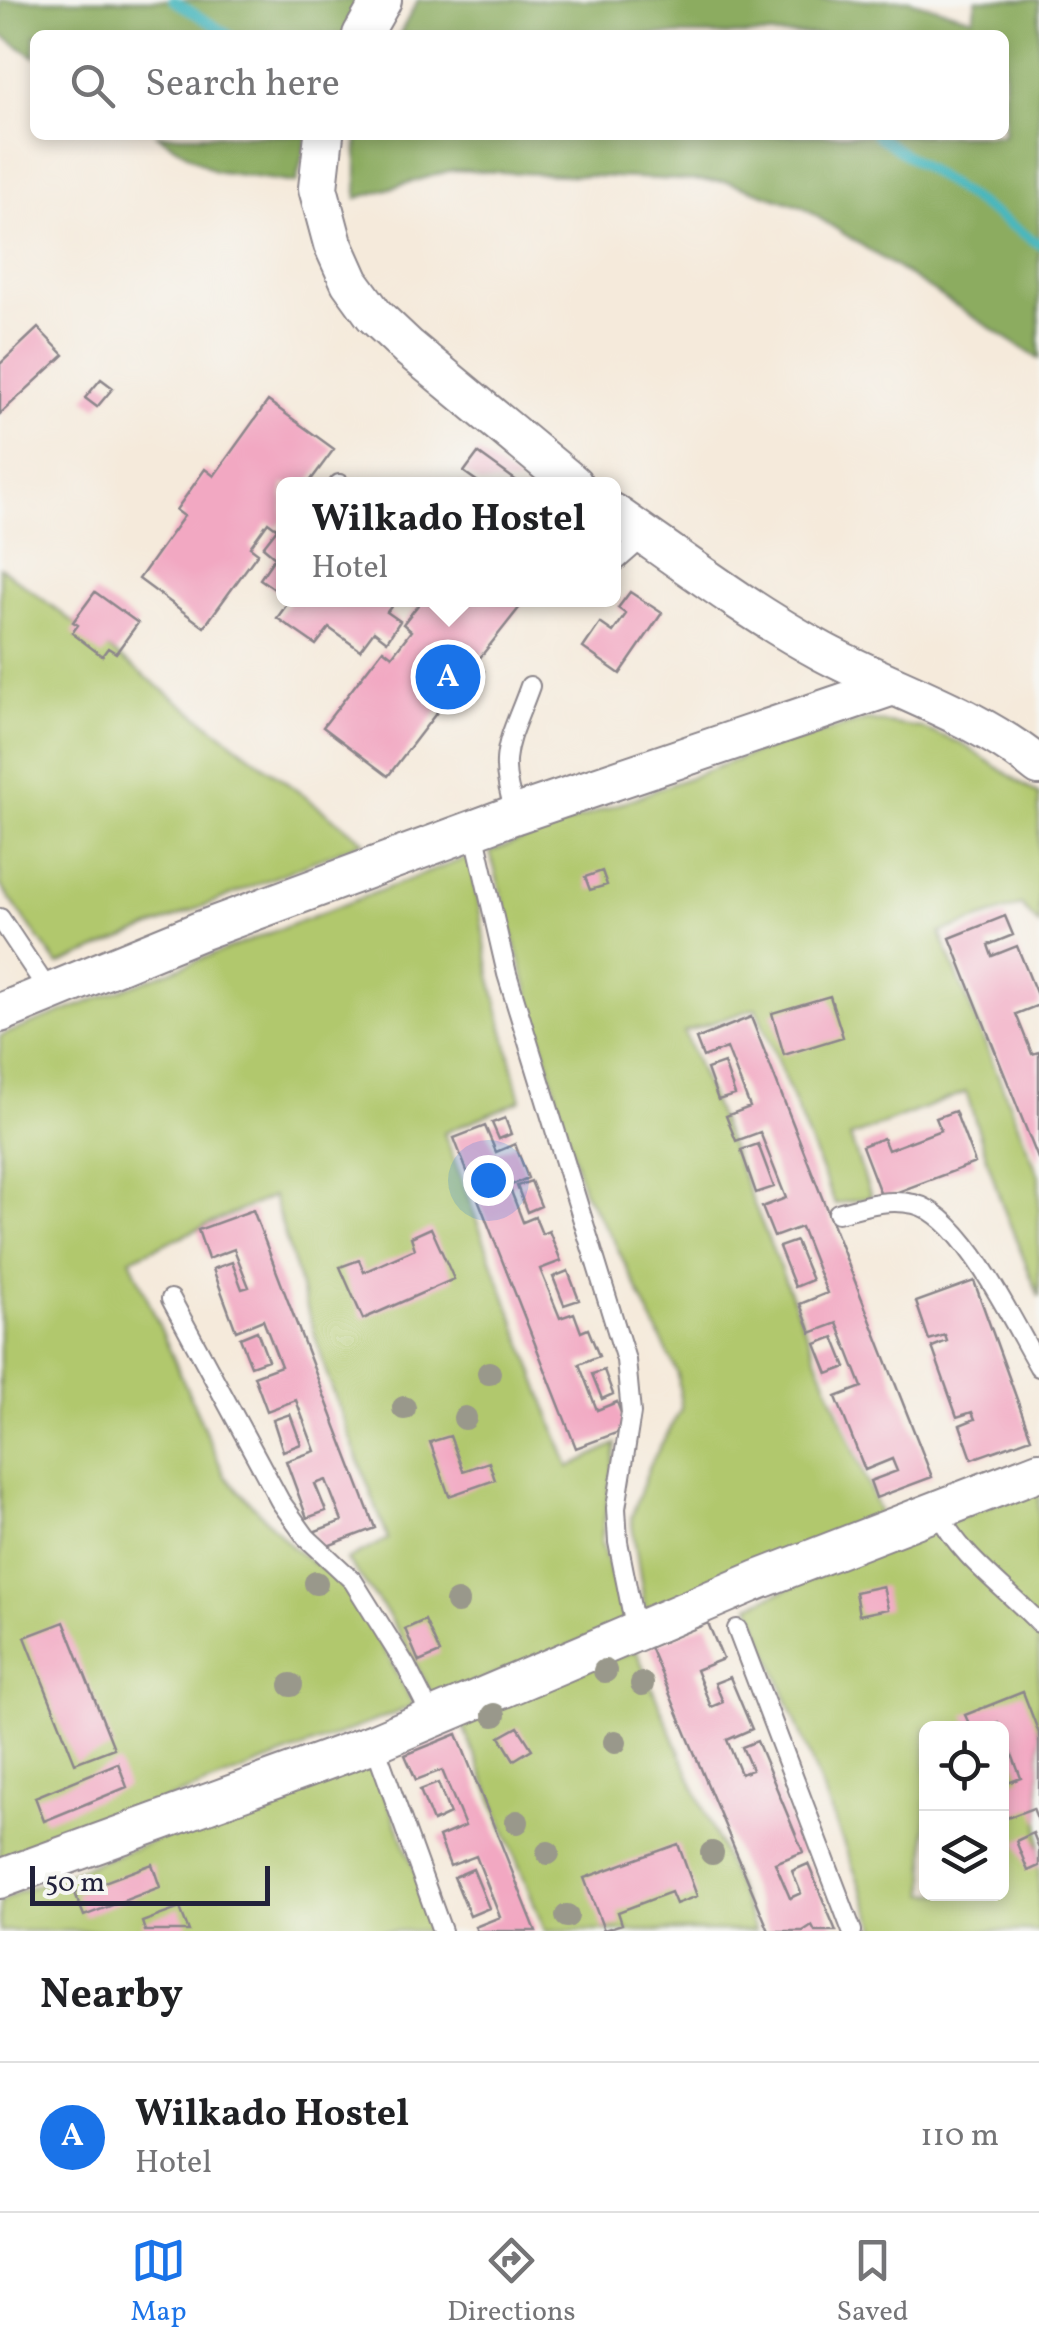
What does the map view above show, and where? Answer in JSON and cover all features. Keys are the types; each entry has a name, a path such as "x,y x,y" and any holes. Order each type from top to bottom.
{"street":[{"path":"365,30 382,0"},
{"path":"323,140 318,188 332,244 358,293 374,315 409,348 565,477"},
{"path":"621,519 755,612 824,652 970,721 1039,766"},
{"path":"0,1012 200,931 516,814 893,686"},
{"path":"0,1879 374,1743 758,1580 1039,1471"}],"lane":[{"path":"621,557 646,536"},
{"path":"516,814 506,785 503,759 530,686"},
{"path":"474,831 507,974 626,1360 631,1413 616,1508 618,1542 636,1632"},
{"path":"0,918 50,993"},
{"path":"838,1214 882,1201 917,1204 939,1216 982,1266 1039,1367"},
{"path":"171,1299 280,1501 306,1537 353,1581 406,1666 432,1718"},
{"path":"938,1512 952,1538 976,1566 1039,1623"},
{"path":"737,1629 852,1931"},
{"path":"374,1743 442,1931"}],"green space":[{"path":"0,0 362,0 348,30 30,30 30,54 0,34"},
{"path":"418,0 909,0 973,18 976,0 1039,0 1039,359 802,207 729,182 452,170 357,198 357,140 1009,140 1009,30 402,30"},
{"path":"165,140 307,140 296,183 214,171"},
{"path":"0,567 364,841 58,965 0,885"},
{"path":"867,720 921,728 961,743 1039,795 1039,925 1021,905 940,933 1039,1176 1039,1297 1001,1202 966,1092 850,1137 871,1197 835,1204 756,1008 684,1032 882,1519 646,1615 631,1518 650,1465 681,1409 678,1374 613,1239 583,1191 490,852 768,748"},
{"path":"471,856 490,975 521,1100 444,1133 569,1467 616,1444 601,1542 627,1624 434,1698 390,1617 347,1560 388,1539 328,1378 273,1196 130,1259 225,1476 295,1550 334,1576 361,1604 414,1706 45,1846 0,1867 0,1036"},
{"path":"1039,1486 1039,1931 878,1931 750,1605"},
{"path":"636,1650 755,1931 545,1931 459,1717"},
{"path":"371,1759 439,1931 0,1931 0,1903 18,1892"}],"building":[{"path":"38,328 64,355 0,414 0,364"},
{"path":"101,379 113,388 97,407 85,398"},
{"path":"268,401 334,449 313,477 276,477 276,528 268,522 250,547 258,553 204,627 139,579 184,516 176,510 205,469 214,476"},
{"path":"478,453 511,477 471,477 464,472"},
{"path":"276,530 276,590 260,579 275,557 263,547"},
{"path":"95,592 138,623 116,653 108,648 102,656 72,633 78,625 73,622"},
{"path":"630,592 662,613 620,674 583,648 600,623 613,632 626,614 618,608"},
{"path":"285,607 391,607 387,612 400,621 387,641 374,631 360,650 329,628 316,645 277,618"},
{"path":"416,607 520,607 475,664 484,671 453,710 444,703 388,776 323,727 383,649 392,656 411,631 403,624"},
{"path":"602,871 607,885 590,890 585,877"},
{"path":"1005,916 1013,935 988,945 992,956 1017,946 1039,1000 1039,1005 1016,1014 1032,1054 1039,1052 1039,1161 950,938"},
{"path":"830,996 843,1037 784,1055 772,1013"},
{"path":"751,1017 932,1477 876,1498 870,1481 897,1471 892,1459 865,1470 836,1397 862,1387 837,1323 811,1333 800,1304 827,1293 801,1227 774,1237 762,1207 786,1198 760,1132 736,1141 726,1116 750,1107 727,1048 703,1057 696,1039"},
{"path":"724,1063 735,1095 718,1100 707,1069"},
{"path":"955,1111 975,1163 882,1198 862,1146 883,1138 888,1150 941,1130 936,1118"},
{"path":"505,1118 511,1134 499,1139 492,1123"},
{"path":"485,1126 496,1152 515,1144 528,1178 509,1186 523,1222 535,1217 542,1234 549,1231 561,1261 540,1269 560,1318 574,1313 581,1332 588,1329 599,1356 579,1364 597,1410 617,1402 627,1429 576,1448 454,1138"},
{"path":"758,1144 774,1187 756,1193 741,1150"},
{"path":"531,1181 541,1206 527,1212 517,1186"},
{"path":"253,1210 375,1528 320,1549 313,1532 342,1521 326,1480 315,1484 326,1511 307,1518 286,1461 315,1451 296,1400 267,1411 254,1376 281,1366 263,1320 236,1331 213,1269 232,1262 242,1289 249,1287 234,1249 208,1259 198,1230"},
{"path":"431,1228 454,1279 363,1319 340,1267 359,1260 364,1272 415,1249 411,1237"},
{"path":"796,1241 812,1280 795,1287 779,1247"},
{"path":"568,1271 579,1300 564,1305 553,1277"},
{"path":"974,1281 1031,1438 972,1459 960,1425 975,1419 972,1412 957,1417 932,1347 947,1341 945,1335 929,1340 916,1302"},
{"path":"257,1331 268,1360 251,1366 240,1338"},
{"path":"834,1337 846,1367 828,1374 816,1344"},
{"path":"604,1370 613,1394 602,1399 592,1374"},
{"path":"290,1414 301,1444 283,1451 273,1420"},
{"path":"450,1436 463,1471 489,1462 495,1480 449,1496 430,1442"},
{"path":"883,1586 888,1609 859,1615 855,1592"},
{"path":"425,1620 440,1653 419,1662 405,1629"},
{"path":"64,1622 114,1748 75,1763 25,1637"},
{"path":"708,1623 723,1659 696,1670 711,1707 723,1702 715,1683 730,1677 752,1729 727,1740 741,1774 752,1770 742,1747 757,1741 803,1852 775,1863 790,1898 801,1893 792,1871 808,1864 836,1931 815,1931 812,1925 803,1931 769,1931 650,1647"},
{"path":"1023,1692 1039,1733 1039,1823 1033,1808 1009,1817 1009,1782 1021,1778 1009,1746 1009,1721 968,1721 965,1715"},
{"path":"518,1727 532,1749 514,1760 500,1737"},
{"path":"457,1734 536,1931 477,1931 475,1927 500,1917 476,1856 450,1866 439,1837 465,1826 442,1770 416,1780 405,1755"},
{"path":"118,1763 127,1787 44,1821 35,1797"},
{"path":"438,1783 450,1814 433,1822 420,1790"},
{"path":"1033,1833 1039,1848 1039,1866 1028,1871 1016,1841"},
{"path":"678,1844 697,1896 676,1904 671,1892 618,1912 622,1924 604,1930 584,1878"},
{"path":"152,1864 160,1887 84,1916 75,1893"},
{"path":"473,1869 489,1908 470,1916 454,1877"},
{"path":"180,1908 189,1931 145,1931 142,1922"}],"waterway":[{"path":"173,0 221,30"},
{"path":"883,140 1039,244"}],"place":[{"name":"Wilkado Hostel","path":"448,677"}]}
